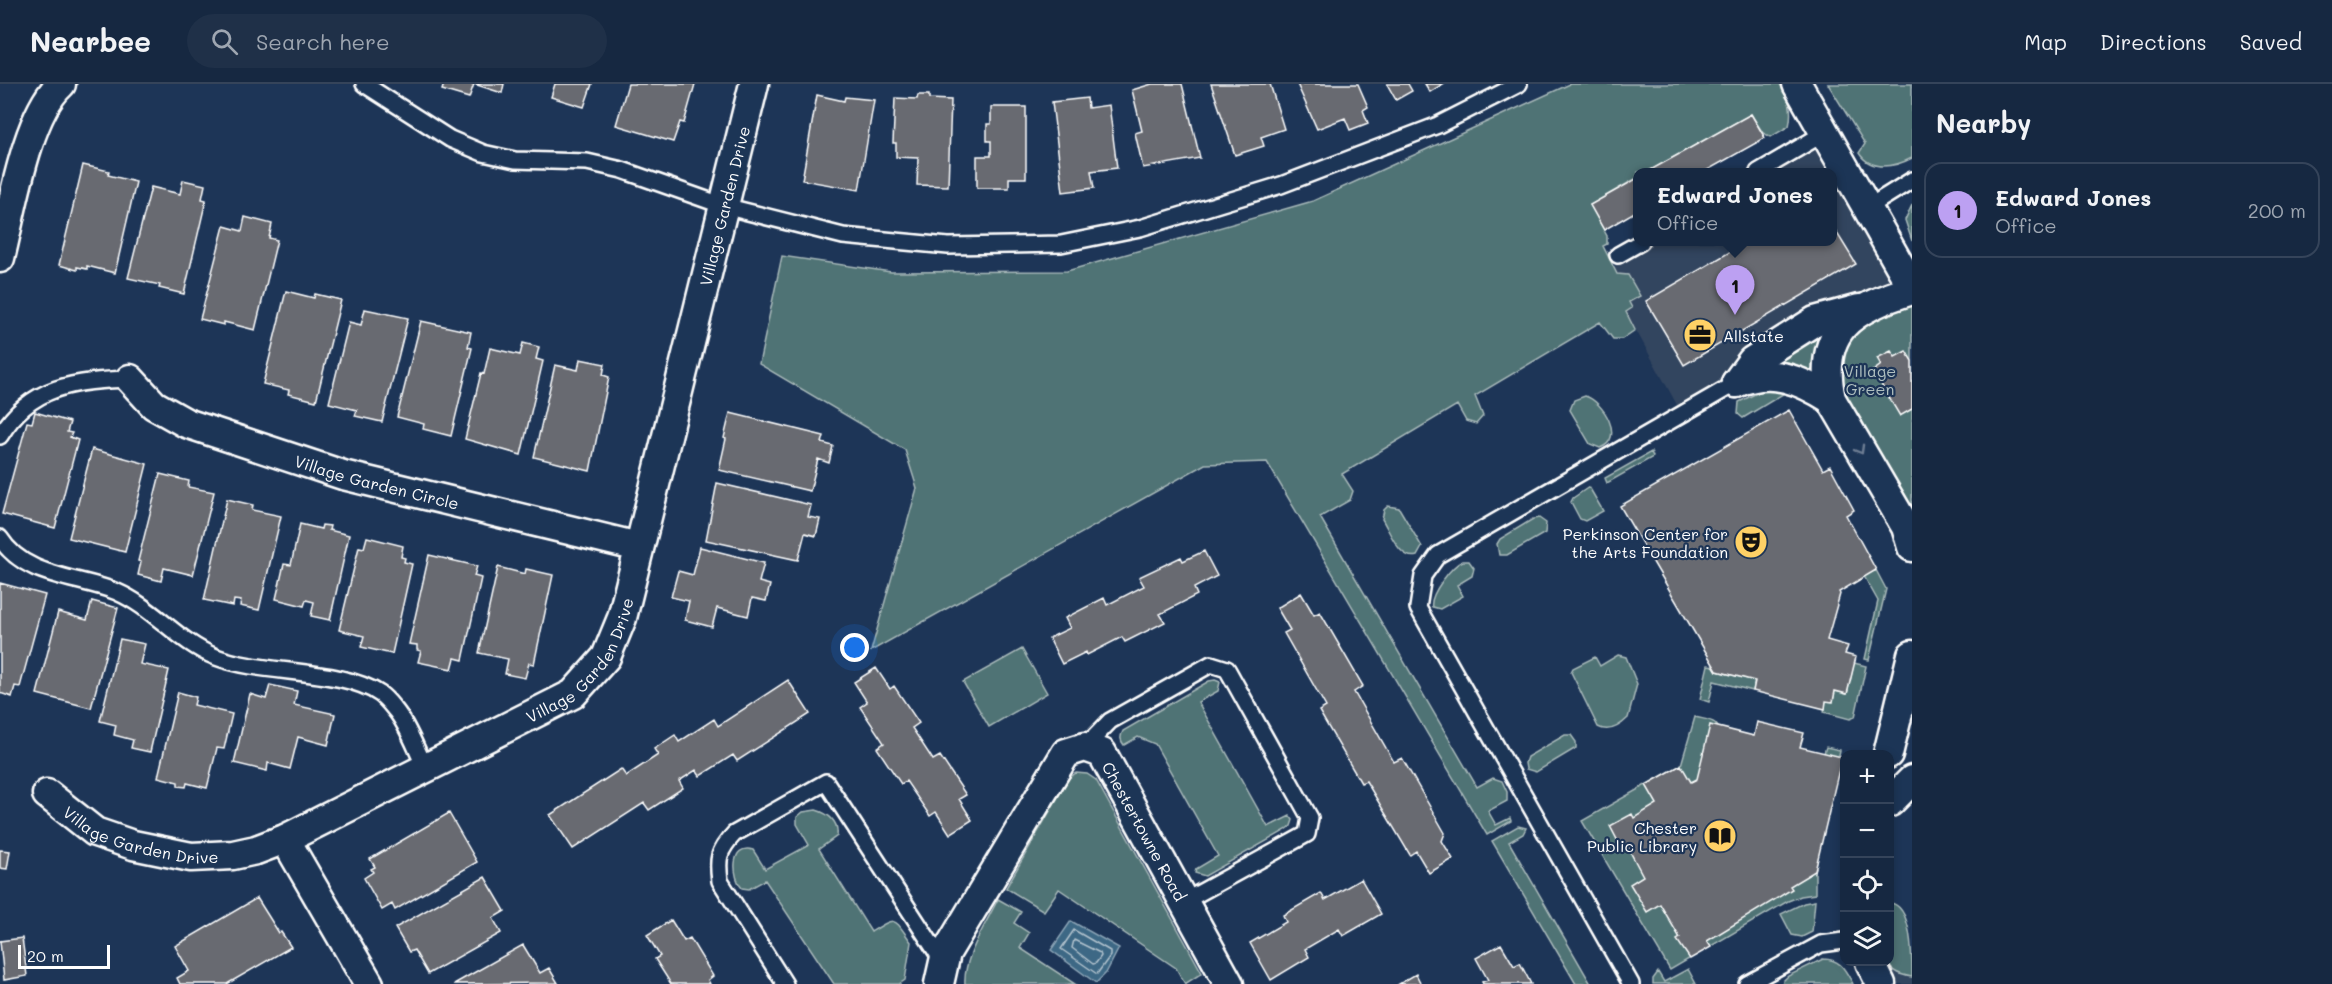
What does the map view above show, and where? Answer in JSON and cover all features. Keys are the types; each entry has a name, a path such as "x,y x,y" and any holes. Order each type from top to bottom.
{"street":[{"path":"0,258 31,131 50,94 61,84"},
{"name":"Village Garden Drive","path":"47,794 95,832 133,845 191,857 233,855 256,850 285,839 573,694 606,657 622,618 754,84"},
{"path":"1797,84 1912,288 1885,298 1848,320 1834,336 1828,356 1826,377 1831,399 1910,536"},
{"path":"1736,383 1752,361 1815,321 1867,307"},
{"path":"1736,383 1750,377 1770,375 1792,379 1810,386 1831,399"},
{"name":"Village Garden Circle","path":"130,379 154,405 197,427 343,475 639,547"},
{"path":"1889,750 1912,656"},
{"path":"941,973 1066,753 1084,747"},
{"name":"Chestertowne Road","path":"1084,747 1102,753 1229,984"},
{"path":"1894,798 1912,780"},
{"path":"285,839 369,984"},
{"path":"1872,966 1881,984"}],"lane":[{"path":"364,84 450,139 483,153 515,160 587,162 622,170 724,206 843,236 948,246 1061,244 1140,228 1281,185 1438,125 1519,84"},
{"path":"1765,168 1826,132"},
{"path":"1867,208 1912,180"},
{"path":"1618,255 1634,246"},
{"path":"0,436 10,419 30,402 54,388 85,381 130,379"},
{"path":"1631,984 1418,608 1423,576 1438,555 1736,383"},
{"path":"0,538 21,561 39,570 116,592 139,604 191,645 217,658 269,670 360,684 381,694 398,713 426,767"},
{"path":"1084,747 1110,721 1210,664 1227,669 1310,818 1309,826 1307,834 1183,902"},
{"path":"785,984 720,881 717,863 723,846 734,834 826,782 941,973"},
{"path":"1747,984 1821,944 1840,942"}],"shaded area":[{"path":"1826,133 1912,287 1867,307 1682,414 1626,312 1613,279 1618,255 1634,246 1837,246 1837,168 1766,168"},
{"path":"1912,949 1912,984 1882,984 1874,970 1881,966 1894,966 1894,959"}],"green space":[{"path":"1570,84 1780,84 1789,104 1791,114 1789,126 1771,137 1763,133 1751,114 1654,168 1633,168 1633,180 1590,205 1607,236 1607,244 1603,246 1617,274 1628,275 1640,296 1629,302 1632,308 1626,312 1635,330 1622,339 1613,339 1600,322 1475,396 1483,416 1476,424 1466,421 1457,405 1342,474 1353,491 1350,500 1320,517 1477,787 1493,778 1502,781 1507,792 1507,801 1488,811 1496,825 1510,818 1511,821 1487,835 1267,462 1205,464 871,651 917,488 905,450 759,364 782,256 891,272 1067,271 1313,201"},
{"path":"1828,84 1912,84 1912,158 1898,164 1884,166 1864,159 1859,153 1865,144"},
{"path":"1912,205 1912,241 1905,220"},
{"name":"Village Green","path":"1912,290 1912,534 1831,399 1835,336"},
{"path":"1826,331 1815,352 1815,375 1777,361"},
{"path":"1763,390 1788,391 1743,418 1738,414 1739,402"},
{"path":"1585,396 1599,405 1609,420 1611,437 1608,443 1600,448 1590,444 1570,410 1574,400"},
{"path":"1651,452 1653,457 1607,483 1605,478"},
{"path":"1589,487 1603,511 1585,521 1580,519 1571,502"},
{"path":"1388,506 1399,508 1422,547 1417,556 1405,554 1392,538 1382,519 1384,510"},
{"path":"1539,518 1546,523 1545,533 1507,555 1499,555 1497,544 1500,539 1533,519"},
{"path":"1463,561 1469,561 1474,568 1472,576 1457,585 1463,596 1440,609 1432,607 1434,595 1442,581 1453,568"},
{"path":"1876,570 1886,589 1869,660 1865,659 1878,601 1864,576"},
{"path":"1022,649 1047,693 989,727 963,682"},
{"path":"1618,655 1626,657 1637,684 1628,718 1614,728 1602,729 1598,727 1571,672 1573,668 1595,657 1600,666"},
{"path":"1854,663 1866,666 1855,717 1850,719 1824,712 1826,701 1833,702 1835,691 1847,694"},
{"path":"1708,665 1714,666 1717,671 1755,681 1753,691 1714,681 1709,702 1700,699"},
{"path":"1209,681 1220,682 1218,691 1198,702 1268,827 1290,816 1293,820 1291,826 1286,830 1205,876 1195,873 1196,869 1218,856 1155,744 1138,737 1124,745 1121,737 1123,731"},
{"name":"Chester Public Library","path":"1695,717 1716,724 1721,737 1817,756 1824,753 1826,747 1840,750 1815,871 1815,894 1788,901 1670,970 1582,821 1681,765"},
{"path":"1565,735 1571,735 1576,742 1576,748 1536,772 1526,769 1527,757"},
{"path":"1076,773 1087,774 1096,780 1202,973 1185,984 1176,968 1059,889 1044,911 1006,888 1069,778"},
{"path":"816,810 835,822 837,831 837,836 819,849 871,932 886,923 894,922 911,942 905,980 899,984 834,984 765,880 749,889 742,888 739,883 735,862 740,851 753,850 765,869 809,845 797,824 797,817 803,812"},
{"path":"1518,826 1526,828 1523,834 1509,842 1591,984 1576,984 1492,841"},
{"path":"998,899 1021,912 1014,923 1029,933 1020,948 1075,984 965,984 965,974 972,952"},
{"path":"1815,901 1812,932 1802,937 1792,935 1781,914 1804,903"},
{"path":"1894,905 1903,912 1907,921 1911,944 1912,977 1889,966 1894,966"},
{"path":"1823,959 1838,963 1853,984 1782,984 1788,976"},
{"path":"1688,969 1696,984 1653,984 1653,979 1658,972 1664,982"}],"water":[{"path":"1071,921 1119,948 1106,973 1096,983 1051,950"}],"building":[{"path":"444,84 474,84 469,98 442,90"},
{"path":"474,84 504,84 502,93"},
{"path":"555,84 592,84 584,107 551,97"},
{"path":"628,84 695,84 684,123 680,122 673,142 616,125"},
{"path":"1152,84 1182,84 1200,158 1143,168 1135,133 1142,131 1132,90"},
{"path":"1211,84 1270,84 1284,129 1261,137 1264,146 1235,155"},
{"path":"1297,84 1358,84 1368,107 1363,110 1368,123 1350,130 1345,118 1317,129"},
{"path":"1387,84 1408,84 1412,91 1396,100"},
{"path":"1425,84 1443,84 1430,92"},
{"path":"817,95 844,101 845,97 874,100 859,190 802,180"},
{"path":"918,95 929,95 929,99 951,100 948,186 917,185 918,158 896,157 896,143 893,143 895,98 917,99"},
{"path":"1087,98 1088,108 1109,105 1117,168 1091,171 1094,188 1063,192 1052,102"},
{"path":"991,107 1026,107 1026,178 1009,178 1009,188 977,188 977,156 991,156 991,141 987,141 987,124 991,124"},
{"path":"1751,114 1765,138 1711,168 1654,168"},
{"path":"83,165 109,171 108,175 136,182 115,273 87,266 87,269 77,267 77,270 59,265"},
{"path":"183,180 205,185 202,199 206,200 184,294 159,288 160,285 128,278 151,187 180,194"},
{"path":"1633,181 1633,213 1604,230 1590,205"},
{"path":"245,217 272,224 269,238 277,240 255,330 200,319 224,226 242,231"},
{"path":"1837,233 1856,264 1684,365 1646,301 1740,246 1837,246"},
{"path":"286,291 314,298 315,294 341,300 316,401 288,394 289,390 263,384"},
{"path":"365,309 408,318 382,422 355,416 357,410 329,403 349,322 361,325"},
{"path":"421,321 471,332 468,347 472,348 451,436 423,429 424,424 397,417"},
{"path":"523,343 539,347 536,359 543,361 521,455 465,439 481,373 484,374 490,348 520,355"},
{"path":"1891,351 1895,357 1906,351 1912,361 1912,409 1900,416 1873,371 1881,365 1877,358"},
{"path":"580,359 605,364 603,375 609,377 590,471 534,457 555,365 578,370"},
{"name":"Perkinson Center for the Arts Foundation","path":"1789,410 1823,470 1830,466 1854,510 1846,515 1876,570 1839,592 1827,640 1848,646 1845,654 1856,657 1847,694 1835,691 1833,702 1826,701 1825,709 1753,691 1755,681 1717,671 1620,506"},
{"path":"35,412 70,422 67,432 72,433 70,437 78,440 55,528 2,514 27,422 32,423"},
{"path":"730,413 824,436 822,443 833,446 829,463 818,459 810,491 719,470"},
{"path":"92,449 147,464 125,552 69,538"},
{"path":"160,474 189,481 188,487 214,492 193,575 164,568 161,581 138,575 141,562 138,561"},
{"path":"717,483 811,505 808,517 820,519 816,536 805,533 798,560 706,540"},
{"path":"227,499 253,505 252,510 281,516 259,610 240,606 241,601 234,600 233,606 204,600"},
{"path":"300,524 321,529 322,525 330,526 329,530 349,535 330,620 311,616 314,602 306,600 304,606 276,599 284,564 291,565"},
{"path":"367,537 403,546 401,557 405,558 404,562 412,564 392,654 361,647 364,636 339,630 359,547 364,548"},
{"path":"700,547 764,563 759,582 770,585 766,601 752,598 748,616 717,608 712,627 685,620 689,601 671,597 678,571 693,575"},
{"path":"1204,551 1217,576 1194,588 1197,595 1160,614 1165,622 1125,642 1122,637 1087,655 1086,652 1062,664 1049,638 1070,628 1065,618 1104,598 1107,605 1144,586 1139,577 1181,557 1183,561"},
{"path":"429,555 477,566 474,576 481,578 463,660 455,658 452,669 418,662 421,651 417,650 417,645 409,644"},
{"path":"498,567 525,574 526,569 553,575 534,664 529,663 525,678 505,674 508,659 479,653"},
{"path":"0,583 45,595 20,687 15,686 12,697 0,693"},
{"path":"1301,593 1314,615 1320,612 1363,686 1354,692 1394,762 1402,758 1445,833 1442,841 1453,859 1429,873 1416,851 1410,855 1366,781 1361,783 1319,711 1326,707 1284,633 1290,630 1277,608"},
{"path":"92,601 118,608 91,708 37,694 58,612 87,620"},
{"path":"120,639 145,644 140,664 169,670 150,752 131,748 133,740 114,735 116,725 100,721"},
{"path":"876,668 890,689 894,686 919,723 912,728 933,760 940,756 966,795 959,799 972,820 950,834 936,812 930,816 906,781 901,784 877,748 884,743 860,707 867,702 854,682"},
{"path":"788,680 810,714 737,761 733,755 700,776 696,770 679,781 683,788 649,810 644,803 573,849 550,815 621,769 626,776 658,755 654,749 675,735 679,742 714,719 718,726"},
{"path":"270,685 297,691 294,705 335,714 328,745 298,737 290,769 268,763 267,771 234,763 250,694 266,699"},
{"path":"178,692 196,697 194,705 232,714 224,749 217,748 207,788 187,783 186,787 178,786 178,782 158,777"},
{"name":"Chester Public Library","path":"1757,722 1804,733 1800,747 1840,757 1840,765 1815,871 1790,886 1792,889 1707,941 1711,947 1690,959 1677,940 1680,938 1660,904 1647,912 1630,884 1643,876 1627,846 1622,849 1610,826 1632,814 1634,818 1657,804 1646,785 1681,765 1691,782 1697,779 1710,725 1754,736"},
{"path":"449,813 477,862 395,910 392,904 382,910 364,878 373,872 371,869 375,867 370,859"},
{"path":"0,850 10,851 7,869 0,868"},
{"path":"485,877 505,911 493,918 501,933 428,974 414,950 409,952 395,928"},
{"path":"1361,879 1381,914 1343,936 1339,929 1305,949 1309,957 1271,980 1250,943 1286,922 1283,915 1321,893 1325,900"},
{"path":"257,898 279,933 281,932 291,947 227,984 180,984 177,978 189,971 175,946"},
{"path":"671,920 684,941 690,938 713,976 708,980 710,984 671,984 655,959 660,956 647,935"},
{"path":"22,938 27,976 4,980 0,941"},
{"path":"1501,944 1514,966 1520,963 1531,984 1483,984 1482,982 1488,980 1476,958"},
{"path":"523,945 540,973 549,968 558,983 454,984"},
{"path":"1416,974 1421,984 1399,984"}],"place":[{"name":"Edward Jones","path":"1735,315"},
{"name":"Allstate","path":"1700,335"},
{"name":"Perkinson Center for the Arts Foundation","path":"1751,542"},
{"name":"Chester Public Library","path":"1720,836"}]}
